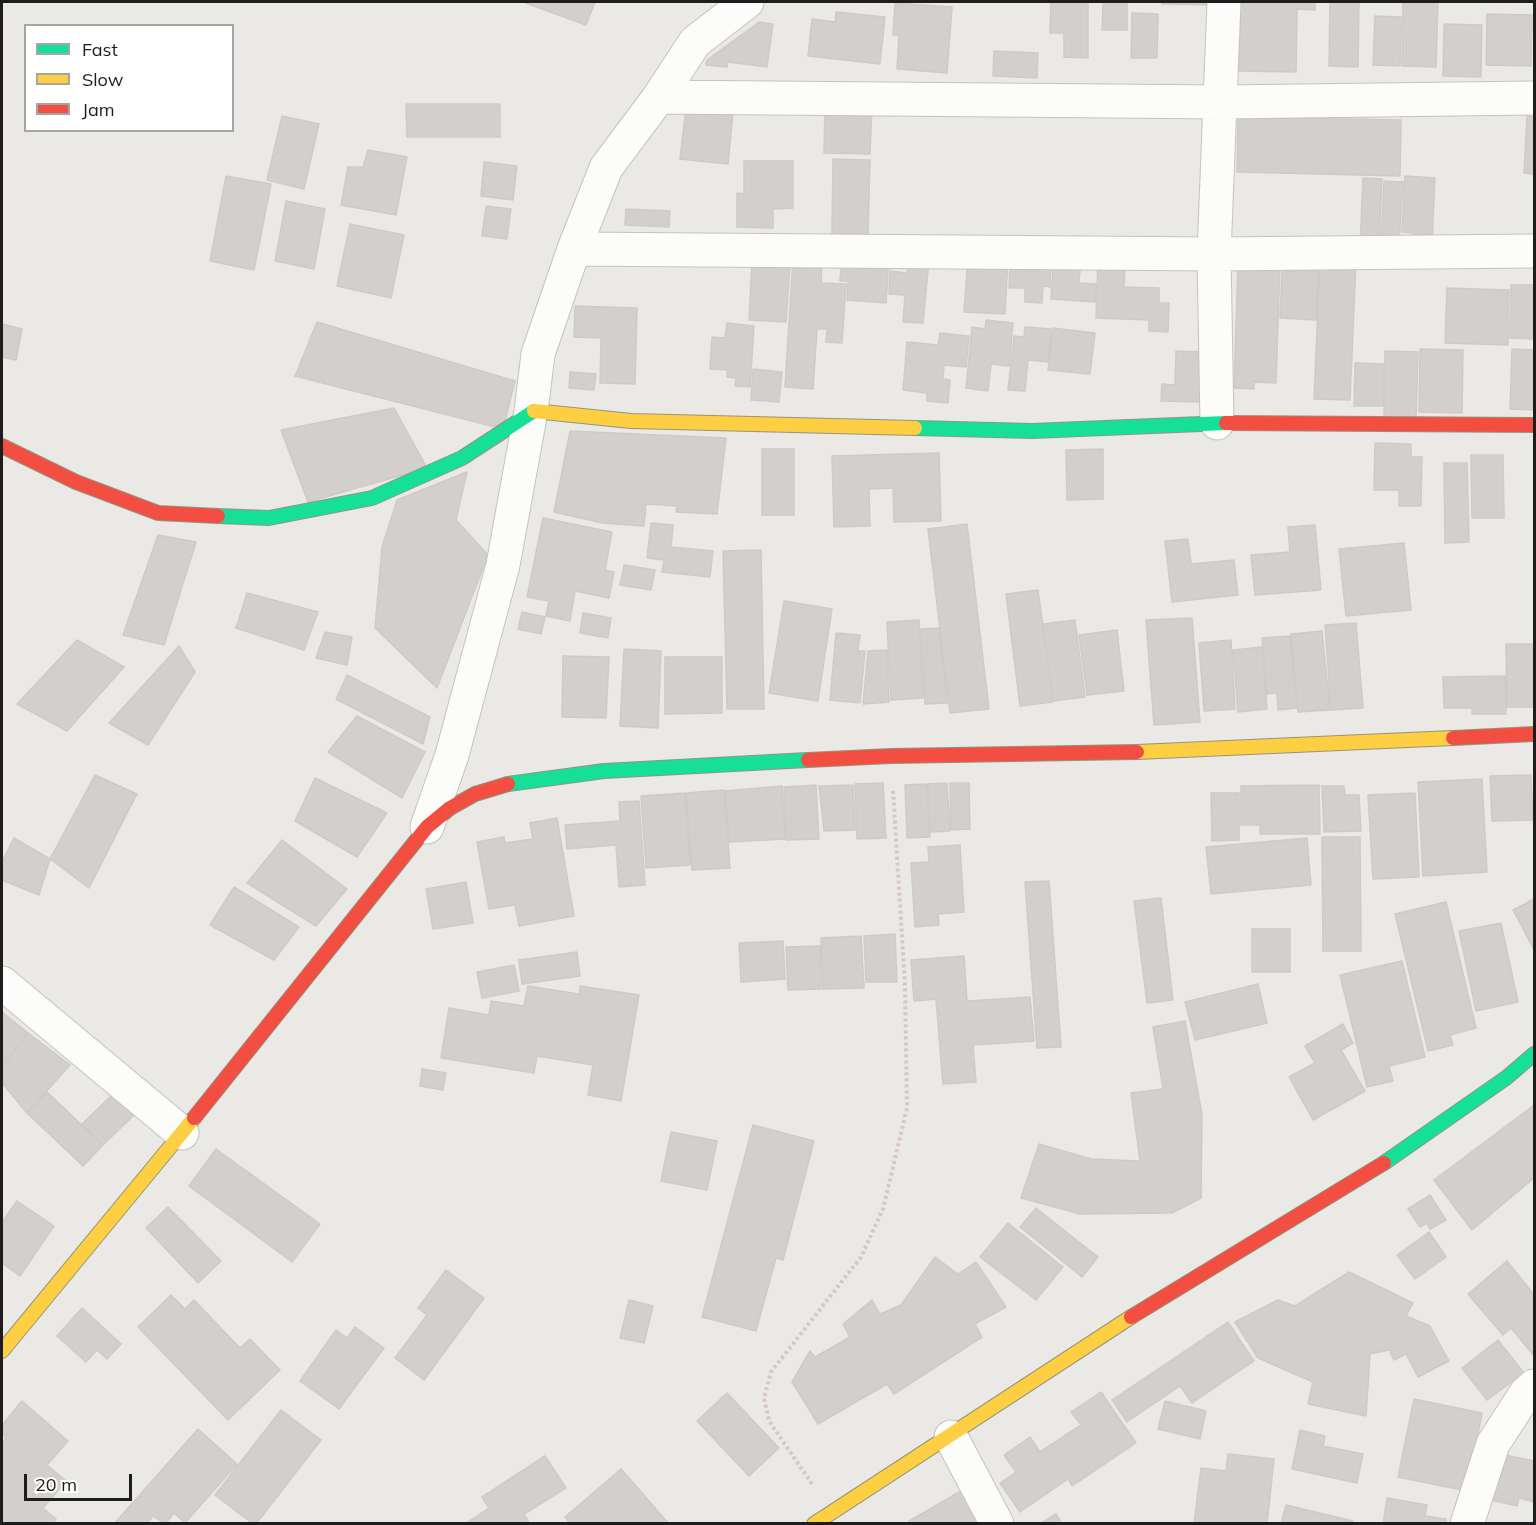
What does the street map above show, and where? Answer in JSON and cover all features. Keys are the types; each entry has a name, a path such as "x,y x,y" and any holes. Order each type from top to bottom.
{"main road":[{"path":"2,446 76,482 158,513 269,518 372,498 462,458 531,411 631,421 1032,431 1217,423 1534,425"},
{"path":"2,1352 182,1133 427,828 450,808 475,794 512,783 604,771 891,756 1098,754 1534,734"},
{"path":"814,1524 951,1437 1173,1289 1387,1161 1506,1078 1534,1054"}],"street":[{"path":"427,828 452,755 503,565 531,411 538,354 574,249 606,168 659,97 695,42 747,2"},
{"path":"1217,423 1214,254 1222,102 1224,2"},
{"path":"659,97 1222,102 1534,98"},
{"path":"574,249 1214,254 1534,251"},
{"path":"2,983 182,1133"},
{"path":"1467,1524 1493,1444 1526,1393 1534,1386"},
{"path":"951,1437 997,1524"}],"path":[{"path":"831,1512 769,1421 764,1398 771,1372 861,1257 883,1209 907,1108 905,986 891,756"}],"building":[{"path":"523,2 595,2 586,25"},
{"path":"1051,2 1088,2 1088,58 1064,57 1064,33 1050,33"},
{"path":"1162,2 1210,2 1210,5 1162,4"},
{"path":"1240,2 1315,2 1315,10 1297,9 1296,72 1239,71"},
{"path":"1330,2 1359,2 1358,67 1329,66"},
{"path":"1403,2 1438,2 1436,67 1402,66"},
{"path":"895,3 952,7 947,73 897,69 899,35 893,35"},
{"path":"1103,4 1127,4 1127,30 1102,30"},
{"path":"836,12 885,17 880,64 808,56 812,19 835,22"},
{"path":"1132,13 1158,14 1157,58 1131,58"},
{"path":"1487,14 1532,15 1531,66 1486,65"},
{"path":"1375,16 1401,17 1400,66 1373,65"},
{"path":"759,22 773,24 767,67 728,62 727,67 706,65 707,60"},
{"path":"1444,24 1482,25 1481,77 1443,76"},
{"path":"994,51 1038,53 1037,78 993,76"},
{"path":"406,104 500,104 500,137 407,137"},
{"path":"825,104 872,106 870,154 824,153"},
{"path":"686,107 733,112 728,164 680,159"},
{"path":"282,116 319,124 304,189 267,180"},
{"path":"1527,116 1534,117 1534,174 1524,173"},
{"path":"1238,117 1401,120 1400,176 1237,172"},
{"path":"368,150 407,157 396,215 341,205 348,167 363,167"},
{"path":"833,159 870,160 868,234 832,234"},
{"path":"744,161 793,161 793,208 773,209 773,228 737,227 737,193 744,194"},
{"path":"484,162 517,166 513,200 481,196"},
{"path":"226,176 271,184 254,270 210,261"},
{"path":"1405,176 1435,178 1432,241 1413,240 1413,233 1402,232"},
{"path":"1363,178 1382,179 1379,247 1360,246"},
{"path":"1384,181 1403,182 1399,244 1381,243"},
{"path":"286,201 325,209 314,269 275,261"},
{"path":"486,206 511,209 507,239 482,236"},
{"path":"626,209 670,211 669,227 625,225"},
{"path":"350,224 404,235 391,298 337,286"},
{"path":"842,254 889,258 886,303 847,300 848,281 840,281"},
{"path":"1054,254 1081,257 1079,283 1096,284 1095,302 1051,299"},
{"path":"968,256 1008,258 1005,314 964,312"},
{"path":"793,258 822,260 821,283 846,284 842,343 826,342 827,329 817,329 813,389 785,387"},
{"path":"909,258 929,260 923,323 903,322 905,295 889,294 890,271 907,273"},
{"path":"1098,259 1125,260 1124,287 1159,288 1159,303 1169,303 1168,332 1149,331 1149,320 1096,318"},
{"path":"1010,260 1051,263 1050,287 1043,286 1042,303 1025,302 1025,288 1009,288"},
{"path":"1300,260 1319,261 1316,320 1280,318 1282,271 1299,272"},
{"path":"1320,260 1356,261 1350,400 1314,399"},
{"path":"752,263 790,264 786,322 749,320"},
{"path":"1238,263 1280,264 1276,383 1254,382 1254,389 1234,388"},
{"path":"1511,285 1534,285 1534,339 1510,338"},
{"path":"1447,288 1509,290 1508,345 1445,343"},
{"path":"575,306 637,308 635,384 600,383 601,338 574,337"},
{"path":"986,320 1013,323 1009,366 991,364 988,391 966,388 972,327 985,329"},
{"path":"317,322 515,381 503,429 295,376"},
{"path":"727,323 754,326 750,387 735,386 736,378 727,377 727,370 710,369 712,337 725,338"},
{"path":"2,324 22,329 16,360 2,357"},
{"path":"1025,327 1051,329 1048,362 1028,360 1025,391 1008,390 1014,336 1024,337"},
{"path":"1053,328 1095,333 1090,374 1048,370"},
{"path":"940,333 969,336 966,367 944,365 943,379 950,380 948,403 927,401 927,393 903,390 907,342 938,345"},
{"path":"1420,349 1463,350 1462,413 1419,412"},
{"path":"1512,349 1534,350 1534,410 1510,409"},
{"path":"1176,351 1204,352 1202,402 1161,401 1162,384 1175,385"},
{"path":"1385,351 1418,352 1416,417 1384,416"},
{"path":"1355,363 1384,364 1383,406 1354,406"},
{"path":"753,369 782,372 779,402 751,400"},
{"path":"570,372 596,374 594,390 569,388"},
{"path":"394,408 427,468 308,502 281,430"},
{"path":"570,431 726,438 717,514 676,512 677,506 646,504 644,526 602,523 554,512"},
{"path":"1375,443 1411,444 1411,457 1422,457 1421,506 1399,506 1399,490 1374,490"},
{"path":"762,449 794,449 794,515 762,515"},
{"path":"1103,449 1103,499 1067,500 1066,450"},
{"path":"939,453 941,521 894,522 893,488 869,489 870,526 834,527 832,456"},
{"path":"1471,455 1503,455 1504,518 1472,518"},
{"path":"1444,463 1467,463 1469,542 1445,543"},
{"path":"467,472 456,520 488,555 437,688 375,628 382,547 397,500"},
{"path":"543,518 612,532 605,570 614,572 609,598 575,591 570,621 546,616 549,601 527,597"},
{"path":"651,523 673,525 671,547 713,551 710,577 662,572 664,560 647,558"},
{"path":"967,524 989,709 950,713 928,529"},
{"path":"1315,525 1321,590 1255,595 1251,555 1290,552 1288,527"},
{"path":"158,535 196,542 164,645 123,635"},
{"path":"1188,539 1191,564 1234,560 1238,595 1172,602 1165,541"},
{"path":"1404,543 1411,610 1346,616 1339,549"},
{"path":"761,550 764,709 727,709 723,551"},
{"path":"624,565 655,570 651,590 620,585"},
{"path":"1038,590 1053,702 1020,706 1006,594"},
{"path":"247,593 318,612 304,650 236,628"},
{"path":"784,601 832,609 818,701 769,693"},
{"path":"522,612 545,617 541,634 518,629"},
{"path":"583,613 611,618 608,638 580,633"},
{"path":"1192,618 1200,722 1154,725 1146,620"},
{"path":"919,620 923,698 891,700 887,622"},
{"path":"1075,620 1085,697 1053,701 1043,624"},
{"path":"1356,623 1363,708 1331,710 1325,625"},
{"path":"939,628 947,703 925,704 921,629"},
{"path":"1117,630 1124,691 1087,695 1079,635"},
{"path":"1322,631 1330,710 1298,712 1291,634"},
{"path":"325,632 352,637 347,665 316,658"},
{"path":"836,633 860,635 858,651 865,651 860,703 830,700"},
{"path":"1290,636 1297,708 1278,710 1277,693 1267,694 1262,638"},
{"path":"77,640 124,667 67,731 17,704"},
{"path":"1231,640 1235,709 1204,711 1199,643"},
{"path":"1506,644 1534,644 1534,707 1507,707"},
{"path":"179,646 195,672 148,745 109,723"},
{"path":"1262,647 1267,709 1238,712 1233,650"},
{"path":"624,649 661,651 658,728 620,726"},
{"path":"887,650 889,702 863,704 868,651"},
{"path":"563,656 609,657 606,718 562,717"},
{"path":"665,657 722,657 722,713 665,714"},
{"path":"347,675 430,717 423,744 336,699"},
{"path":"1505,676 1506,714 1472,714 1472,708 1444,708 1443,677"},
{"path":"357,716 425,752 402,798 328,752"},
{"path":"95,775 137,794 89,888 50,859"},
{"path":"1531,775 1533,820 1492,821 1490,776"},
{"path":"315,778 387,813 357,857 295,821"},
{"path":"1482,779 1487,872 1423,876 1418,782"},
{"path":"883,783 886,838 857,839 855,784"},
{"path":"947,783 950,831 930,832 928,784"},
{"path":"950,783 969,783 970,829 951,830"},
{"path":"927,784 930,837 907,838 905,785"},
{"path":"816,785 819,839 786,840 784,787"},
{"path":"853,785 855,830 824,831 819,786"},
{"path":"1319,785 1320,834 1260,834 1260,825 1241,825 1241,786"},
{"path":"782,786 785,839 729,842 725,791"},
{"path":"1322,786 1344,786 1345,795 1359,795 1361,831 1324,832"},
{"path":"724,790 730,868 692,870 686,793"},
{"path":"685,793 690,865 646,868 641,796"},
{"path":"1211,793 1239,793 1239,840 1212,841"},
{"path":"1415,793 1419,877 1373,879 1368,795"},
{"path":"639,801 645,885 619,887 616,845 567,849 565,825 620,821 619,802"},
{"path":"557,818 574,916 519,926 515,905 489,909 477,842 504,837 505,843 533,839 530,823"},
{"path":"1322,837 1360,837 1361,951 1323,951"},
{"path":"14,838 50,859 39,895 2,880 2,862"},
{"path":"1307,838 1311,885 1211,894 1206,847"},
{"path":"282,840 347,889 316,926 247,883"},
{"path":"960,845 964,912 938,914 939,925 915,927 911,863 929,862 928,847"},
{"path":"1049,881 1061,1047 1037,1048 1025,882"},
{"path":"466,882 473,923 433,929 426,889"},
{"path":"234,887 299,927 274,960 210,925"},
{"path":"1161,898 1173,1000 1147,1003 1134,901"},
{"path":"1534,899 1534,950 1513,910"},
{"path":"1446,902 1476,1028 1450,1035 1453,1045 1428,1051 1395,914"},
{"path":"1501,923 1518,1002 1476,1011 1459,931"},
{"path":"1252,929 1290,929 1290,972 1252,972"},
{"path":"895,934 897,982 866,982 864,936"},
{"path":"861,936 864,988 823,989 821,938"},
{"path":"783,941 785,979 741,982 739,943"},
{"path":"820,946 821,989 788,990 786,947"},
{"path":"577,952 580,976 522,984 519,960"},
{"path":"964,956 967,1001 1030,997 1034,1041 973,1045 976,1082 943,1084 936,999 914,1001 911,960"},
{"path":"1402,961 1425,1057 1389,1066 1393,1081 1367,1087 1340,975"},
{"path":"514,965 519,991 482,998 477,972"},
{"path":"1258,984 1267,1023 1195,1040 1185,1002"},
{"path":"528,986 579,994 580,986 639,995 621,1101 588,1095 593,1065 537,1056 534,1073 441,1058 449,1008 489,1015 491,1001 524,1006"},
{"path":"2,1012 28,1033 2,1067"},
{"path":"1185,1021 1202,1115 1201,1198 1172,1213 1080,1214 1021,1198 1039,1144 1091,1159 1140,1161 1131,1093 1163,1089 1153,1027"},
{"path":"1343,1024 1353,1043 1341,1050 1365,1091 1313,1120 1289,1077 1315,1063 1305,1046"},
{"path":"28,1033 70,1065 27,1113 2,1083 2,1067"},
{"path":"422,1069 446,1073 443,1090 420,1086"},
{"path":"47,1092 103,1145 83,1166 27,1113"},
{"path":"114,1093 135,1114 103,1145 82,1124"},
{"path":"1534,1105 1534,1178 1472,1230 1434,1180"},
{"path":"753,1125 814,1141 783,1260 776,1258 756,1331 702,1317"},
{"path":"671,1132 717,1141 707,1190 661,1181"},
{"path":"216,1149 320,1224 292,1262 189,1186"},
{"path":"1430,1195 1446,1220 1430,1229 1427,1223 1420,1227 1408,1209"},
{"path":"17,1201 54,1226 20,1276 2,1263 2,1222"},
{"path":"168,1207 221,1261 198,1283 146,1228"},
{"path":"1036,1208 1098,1257 1082,1277 1020,1227"},
{"path":"1008,1223 1063,1267 1036,1300 980,1257"},
{"path":"1429,1232 1446,1257 1415,1279 1397,1255"},
{"path":"935,1257 958,1274 976,1262 1006,1307 975,1324 982,1337 894,1394 887,1384 818,1424 792,1382 810,1351 815,1357 850,1337 843,1324 872,1300 880,1314 901,1305"},
{"path":"1507,1261 1534,1295 1534,1356 1511,1328 1503,1335 1468,1294"},
{"path":"446,1270 484,1298 424,1380 395,1358 427,1315 418,1308"},
{"path":"1349,1272 1413,1303 1406,1316 1430,1326 1449,1361 1418,1377 1406,1354 1394,1360 1389,1350 1370,1354 1366,1416 1308,1404 1313,1382 1258,1358 1235,1322 1278,1300 1295,1306"},
{"path":"171,1295 185,1309 194,1300 240,1348 250,1339 280,1370 228,1420 138,1327"},
{"path":"629,1300 653,1306 644,1343 620,1338"},
{"path":"82,1308 121,1344 107,1359 97,1350 86,1362 57,1336"},
{"path":"1228,1322 1254,1361 1192,1403 1180,1386 1127,1422 1112,1400"},
{"path":"355,1327 384,1348 339,1409 300,1381 336,1330 347,1338"},
{"path":"1498,1340 1524,1373 1487,1400 1462,1368"},
{"path":"1101,1392 1136,1443 1072,1486 1068,1479 1020,1512 1000,1483 1016,1472 1004,1455 1030,1437 1040,1452 1081,1425 1071,1412"},
{"path":"727,1393 779,1448 749,1476 697,1421"},
{"path":"1414,1399 1482,1413 1467,1491 1398,1477"},
{"path":"22,1401 68,1441 47,1465 66,1481 43,1508 56,1519 52,1524 2,1524 2,1443 6,1438 2,1434 2,1425"},
{"path":"1165,1401 1206,1411 1200,1439 1158,1429"},
{"path":"281,1410 321,1440 256,1524 253,1524 215,1495"},
{"path":"198,1429 237,1464 185,1523 174,1513 165,1524 153,1516 146,1524 114,1524"},
{"path":"1300,1430 1325,1436 1323,1446 1363,1454 1357,1483 1292,1469"},
{"path":"1228,1454 1274,1459 1267,1524 1194,1524 1201,1468 1226,1471"},
{"path":"1501,1454 1534,1461 1534,1502 1519,1498 1517,1506 1491,1500"},
{"path":"545,1456 566,1488 524,1514 530,1524 465,1524 489,1508 482,1497"},
{"path":"621,1469 669,1524 570,1524 565,1517"},
{"path":"968,1487 989,1524 910,1524 909,1521"},
{"path":"1387,1498 1427,1505 1425,1516 1446,1519 1445,1524 1383,1524"},
{"path":"1286,1505 1353,1521 1353,1524 1281,1524"},
{"path":"1056,1514 1062,1524 1040,1524"}],"traffic: fast":[{"path":"218,516 269,518 372,498 462,458 534,411"},
{"path":"915,428 1032,431 1226,423"},
{"path":"508,784 604,771 808,760"},
{"path":"1384,1163 1506,1078 1534,1054"}],"traffic: slow":[{"path":"534,411 631,421 915,428"},
{"path":"1137,752 1453,738"},
{"path":"2,1351 194,1118"},
{"path":"814,1524 1131,1317"}],"traffic: jam":[{"path":"1226,423 1534,425"},
{"path":"2,446 76,482 158,513 218,516"},
{"path":"1453,738 1534,734"},
{"path":"808,760 891,756 1137,752"},
{"path":"194,1118 427,827 450,808 475,794 508,784"},
{"path":"1131,1317 1384,1163"}]}
